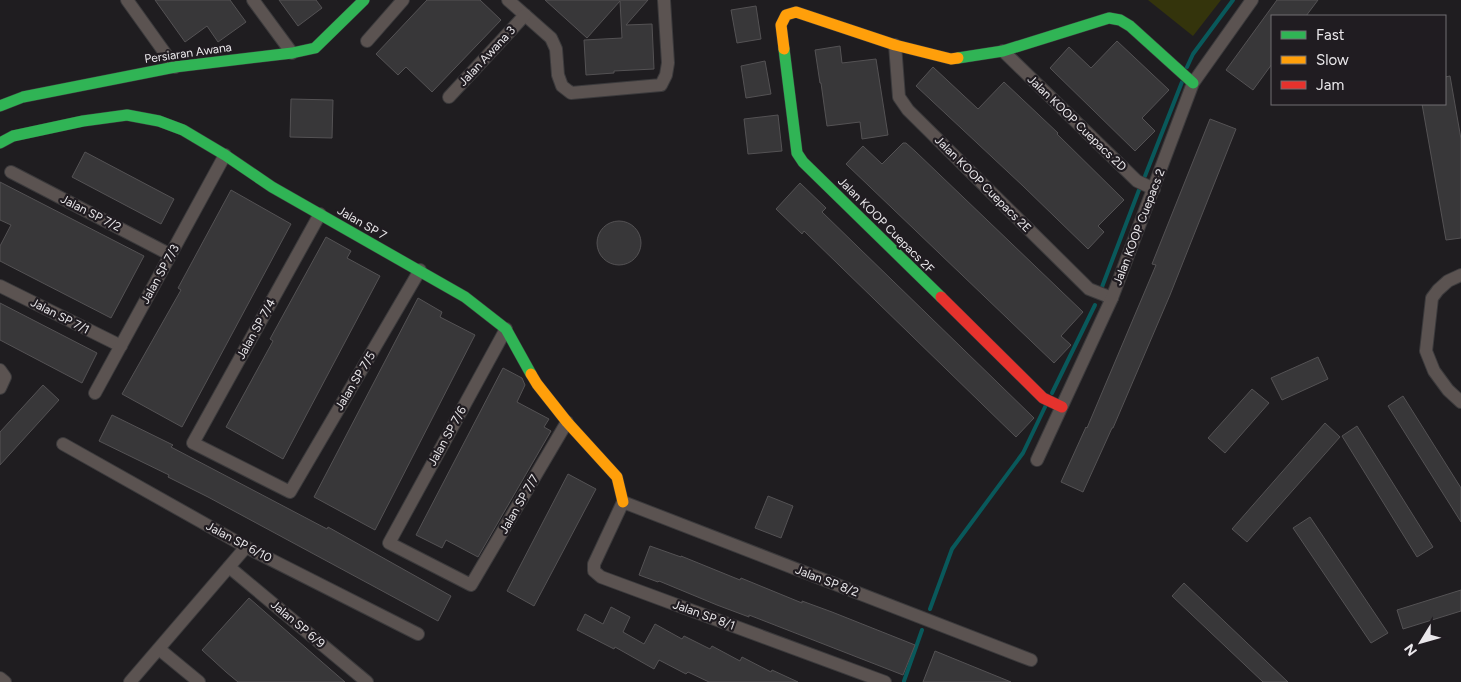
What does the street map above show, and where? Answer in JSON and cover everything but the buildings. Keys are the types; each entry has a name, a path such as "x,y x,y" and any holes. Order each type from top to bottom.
{"street":[{"path":"127,0 176,67"},
{"path":"253,0 292,53"},
{"name":"Persiaran Awana","path":"0,106 23,97 176,67 292,53 315,48 364,0"},
{"path":"367,41 403,0"},
{"path":"508,0 551,38 556,49 558,75 562,86 571,93 661,85 666,76 668,63 664,0"},
{"name":"Jalan KOOP Cuepacs 2","path":"1037,460 1112,298 1193,83 1252,0"},
{"name":"Jalan KOOP Cuepacs 2F","path":"895,46 796,12 786,15 781,25 797,153 803,162 1043,398 1062,407"},
{"name":"Jalan Awana 3","path":"449,97 525,15"},
{"path":"895,46 951,59 1003,51 1109,18 1120,20 1130,26 1193,83"},
{"name":"Jalan KOOP Cuepacs 2E","path":"895,46 899,97 908,110 1089,289 1112,298"},
{"name":"Jalan KOOP Cuepacs 2D","path":"1003,51 1136,181 1154,189"},
{"name":"Jalan SP 7","path":"0,143 13,136 83,121 127,115 159,120 183,130 225,155 272,187 466,297 506,329 537,384 567,422 617,478 623,502"},
{"name":"Jalan SP 7/3","path":"95,393 225,155"},
{"name":"Jalan SP 7/2","path":"11,172 171,255"},
{"name":"Jalan SP 7/4","path":"290,492 193,443 320,214"},
{"name":"Jalan SP 7/5","path":"290,492 420,270"},
{"path":"1461,276 1448,281 1432,298 1426,350 1434,371 1448,390 1461,402"},
{"name":"Jalan SP 7/1","path":"0,286 121,346"},
{"name":"Jalan SP 7/6","path":"472,585 389,543 506,329"},
{"name":"Jalan SP 7/7","path":"472,585 567,422"},
{"name":"Jalan SP 6/10","path":"62,444 246,547 418,634"},
{"name":"Jalan SP 8/2","path":"623,502 1031,660"},
{"name":"Jalan SP 8/1","path":"623,502 594,564 594,571 601,577 885,682"},
{"path":"130,682 246,547"},
{"name":"Jalan SP 6/9","path":"229,567 367,682"},
{"path":"159,649 199,682"},
{"path":"0,678 5,682"}],"shaded area":[{"path":"1148,0 1221,0 1193,36"}],"waterway":[{"path":"1187,67 1193,54 1233,0"},
{"path":"1145,176 1182,82"},
{"path":"1102,287 1139,190"},
{"path":"1052,393 1095,305"},
{"path":"930,609 952,549 1023,453 1046,405"},
{"path":"904,681 922,630"}],"traffic: fast":[{"path":"0,106 23,97 175,67 292,53 315,48 364,0"},
{"path":"958,58 1003,51 1109,18 1120,20 1130,26 1193,83"},
{"path":"784,49 797,153 803,162 941,297"},
{"path":"0,143 13,136 83,121 127,115 159,121 183,130 225,155 272,187 465,297 506,329 531,374"}],"traffic: slow":[{"path":"784,49 781,25 786,15 796,12 895,45 951,59 958,58"},
{"path":"531,374 567,422 617,477 623,502"}],"traffic: jam":[{"path":"941,297 1043,398 1062,407"}]}
